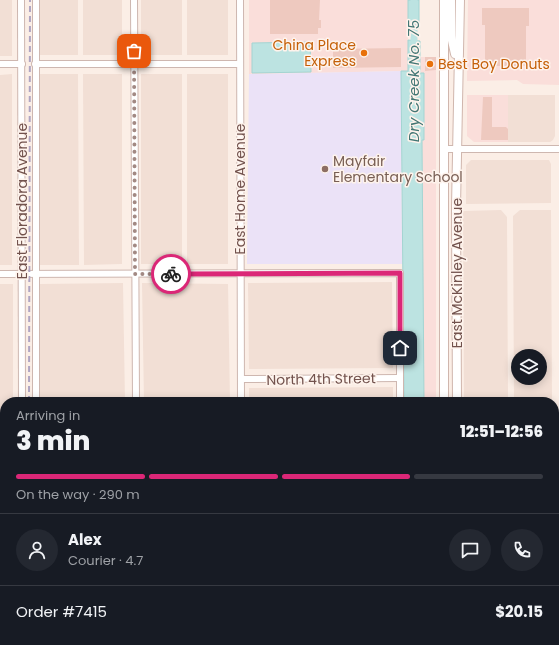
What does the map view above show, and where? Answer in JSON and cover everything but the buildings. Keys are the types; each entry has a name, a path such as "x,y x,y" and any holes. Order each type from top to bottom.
{"main road":[{"name":"East McKinley Avenue","path":"444,0 444,397"},
{"path":"451,0 451,36 458,67"},
{"name":"East McKinley Avenue","path":"457,397 457,149 460,0"}],"street":[{"name":"East Floradora Avenue","path":"21,0 22,397"},
{"name":"East Floradora Avenue","path":"36,0 36,397"},
{"path":"134,0 136,397"},
{"name":"East Home Avenue","path":"240,0 241,397"},
{"path":"0,64 22,64"},
{"path":"35,64 240,64"},
{"path":"444,149 559,149"},
{"path":"0,274 400,273 400,397"},
{"name":"North 4th Street","path":"241,380 400,378"}],"shaded area":[{"path":"0,0 12,0 12,56 0,56"},
{"path":"40,0 78,0 78,55 39,55"},
{"path":"83,0 122,0 122,55 83,55"},
{"path":"141,0 182,0 182,55 141,55"},
{"path":"187,0 228,0 228,55 187,55"},
{"path":"249,0 408,0 408,71 249,74"},
{"path":"468,0 559,0 559,85 523,84 517,80 467,81"},
{"path":"420,57 436,57 436,397 424,397 422,140 424,140 424,74 420,73"},
{"name":"Mayfair Elementary School","path":"401,71 402,264 247,264 249,74"},
{"path":"12,74 12,265 0,265 0,75"},
{"path":"39,74 78,74 79,265 40,265"},
{"path":"83,74 122,74 122,264 84,265"},
{"path":"141,74 182,74 182,264 141,264"},
{"path":"187,74 228,74 228,264 187,264"},
{"path":"467,95 508,95 508,142 474,142 467,136"},
{"path":"508,95 555,95 555,136 553,140 550,142 508,142"},
{"path":"471,160 549,160 551,164 551,203 466,204 466,165"},
{"path":"501,210 507,217 508,397 464,397 463,211"},
{"path":"520,210 551,210 552,397 514,397 514,385 547,385 547,349 514,349 513,216"},
{"path":"392,282 393,368 249,369 248,283"},
{"path":"123,283 125,397 40,397 40,284"},
{"path":"142,283 228,284 230,397 144,397"},
{"path":"0,284 13,284 13,397 0,397"},
{"path":"393,387 393,397 249,397 249,388"}],"water":[{"path":"408,0 419,0 419,28 408,28"},
{"path":"408,40 420,41 420,73 424,73 424,140 422,140 424,397 404,397 401,71 408,71"},
{"path":"310,42 311,72 252,73 252,43"}],"waterway":[{"name":"Dry Creek No. 75","path":"414,0 414,50"}],"railway":[{"path":"29,397 30,0"}],"way so far":[{"path":"134,51 135,274 171,274"}],"place":[{"name":"China Place Express","path":"364,53"},
{"name":"Best Boy Donuts","path":"430,64"},
{"name":"Mayfair Elementary School","path":"325,169"}],"route":[{"path":"171,274 400,273 400,348"}]}
